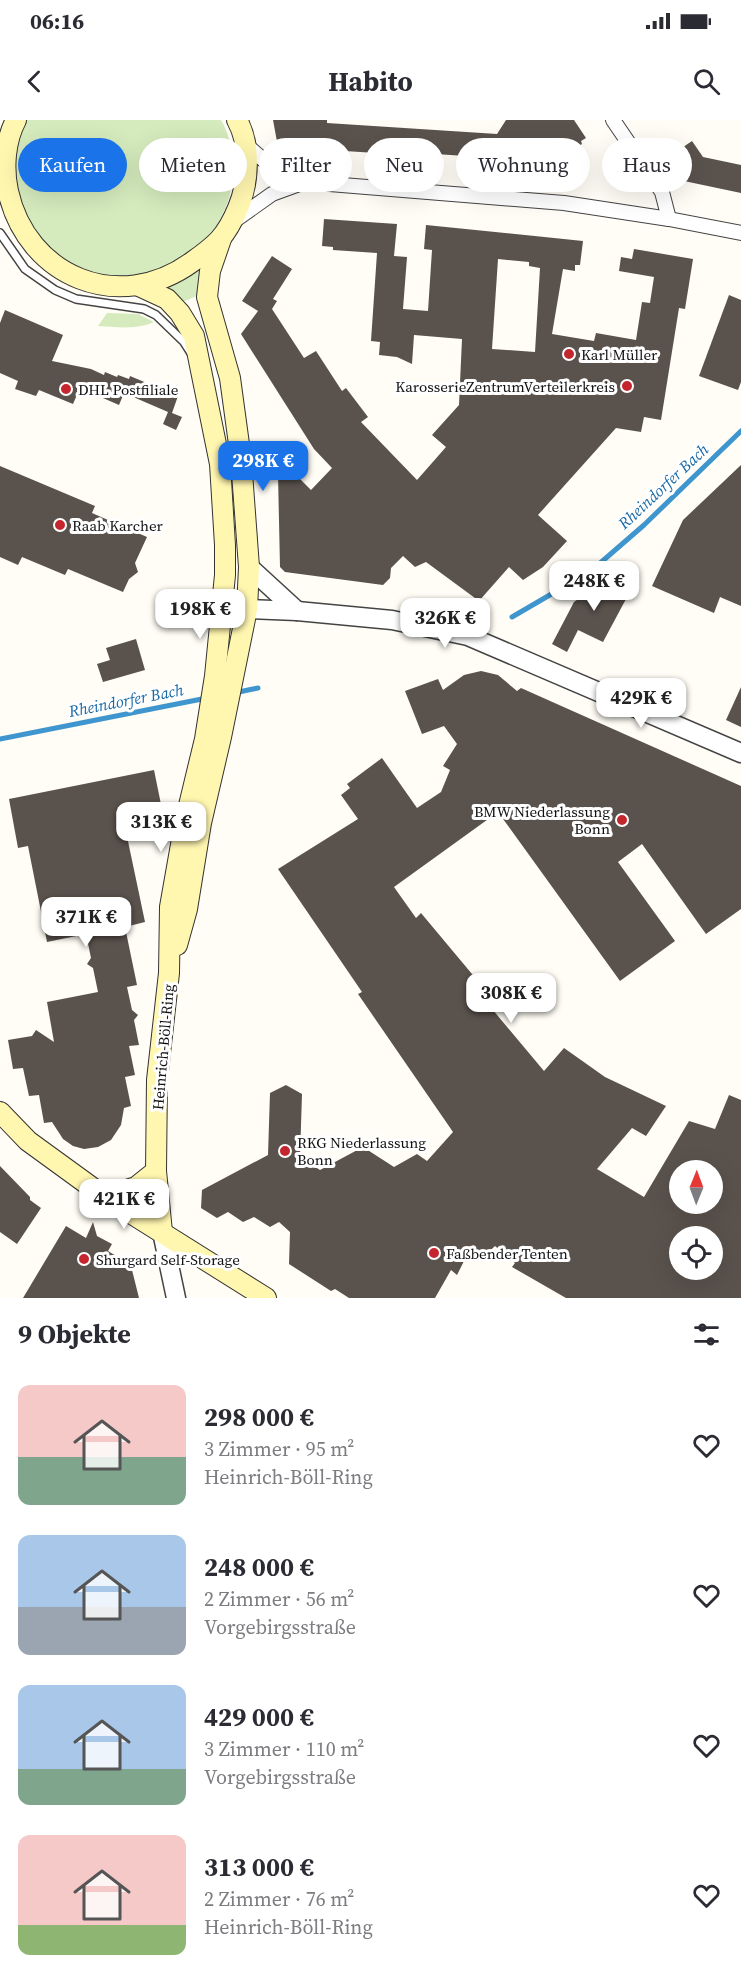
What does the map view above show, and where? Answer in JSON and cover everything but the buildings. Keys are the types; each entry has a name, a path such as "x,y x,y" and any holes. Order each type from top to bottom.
{"main road":[{"path":"16,120 3,155 10,211 30,243 48,261 79,279 114,287 139,286 167,278 184,268 221,239 232,222 243,197 246,174 242,129"},
{"name":"Heinrich-Böll-Ring","path":"162,1232 156,1171 157,1080 169,973 170,907 185,822 213,738 224,678 247,609 249,567 241,459 230,378 207,297 210,271 221,239"},
{"name":"Heinrich-Böll-Ring","path":"139,286 167,299 180,313 194,336 220,464 225,555 222,608 224,678"},
{"path":"0,1112 28,1141 105,1197 266,1298"},
{"path":"105,1197 136,1187 156,1171"}],"street":[{"path":"613,120 662,192 669,219"},
{"path":"242,129 259,152"},
{"path":"352,186 593,206 741,233"},
{"path":"232,222 278,192"},
{"path":"249,567 297,611"},
{"path":"222,608 297,611 399,621 468,636 741,753"},
{"name":"Heinrich-Böll-Ring","path":"162,1232 176,1298"}],"lane":[{"path":"7,243 10,211"},
{"path":"0,233 25,269 55,291 76,299 100,304 144,309 156,315 184,342 198,364"},
{"path":"100,304 114,287"}],"green space":[{"path":"27,120 221,120 229,138 139,138 139,192 231,192 230,195 217,225 203,245 191,256 166,270 141,277 115,278 90,273 67,262 46,246 30,225 16,191 15,155 18,140 18,192 127,192 127,138 19,138"},
{"path":"201,262 199,295 180,303 161,286"},
{"path":"107,313 138,314 154,322 133,327 98,326"}],"waterway":[{"name":"Rheindorfer Bach","path":"512,617 591,571 644,525 741,431"},
{"name":"Rheindorfer Bach","path":"234,693 258,688"},
{"name":"Rheindorfer Bach","path":"0,739 207,698"}],"place":[{"name":"Karl Müller","path":"569,354"},
{"name":"KarosserieZentrumVerteilerkreis","path":"627,386"},
{"name":"DHL Postfiliale","path":"66,389"},
{"name":"Raab Karcher","path":"60,525"},
{"name":"BMW Niederlassung Bonn","path":"622,820"},
{"name":"RKG Niederlassung Bonn","path":"285,1151"},
{"name":"Faßbender Tenten","path":"434,1253"},
{"name":"Shurgard Self-Storage","path":"84,1259"}]}
